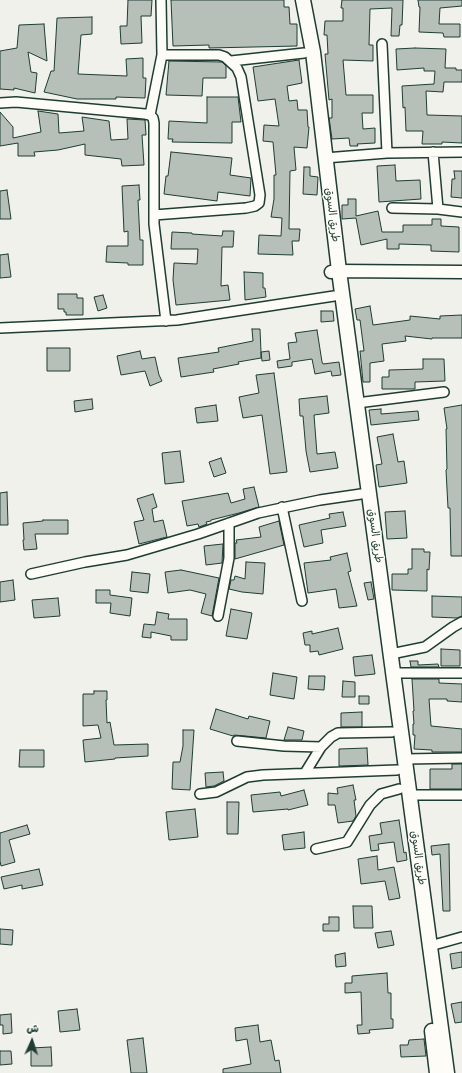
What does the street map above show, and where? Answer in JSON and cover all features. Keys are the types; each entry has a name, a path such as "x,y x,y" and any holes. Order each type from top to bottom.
{"main road":[{"name":"طريق السوق","path":"295,0 335,271 357,403 391,654 401,765 437,1073"},
{"name":"طريق السوق","path":"303,0 313,52 325,158 335,271 334,296 392,732 401,765"},
{"name":"طريق السوق","path":"404,792 430,946 447,1073"}],"street":[{"path":"161,0 162,55 150,115 154,123 154,224 166,321"},
{"path":"382,44 387,153"},
{"path":"231,61 304,53"},
{"path":"154,215 246,208 255,206 259,203 260,195 241,77 237,68 231,61 219,55 162,55"},
{"path":"0,102 16,102 150,115"},
{"path":"432,152 438,209"},
{"path":"325,158 387,153 462,152"},
{"path":"392,208 438,209 462,212"},
{"path":"335,271 462,272"},
{"path":"0,328 166,321 334,296"},
{"path":"357,403 444,392"},
{"path":"31,574 85,562 127,555 198,534 258,513 282,507 361,494"},
{"path":"282,507 302,601"},
{"path":"218,616 230,558 229,523"},
{"path":"391,654 425,647 462,622"},
{"path":"393,673 462,673"},
{"path":"305,773 321,747 331,737 338,733 392,732"},
{"path":"237,741 284,746 321,747"},
{"path":"200,794 216,792 247,777 401,765 462,758"},
{"path":"316,849 347,842 370,805 381,794 404,792 462,795"},
{"path":"430,946 462,937"}],"building":[{"path":"128,0 152,0 151,16 141,16 142,43 121,44 120,26 127,26"},
{"path":"171,0 284,0 284,7 289,7 290,24 297,24 297,46 209,48 209,45 173,46"},
{"path":"342,0 403,0 402,25 400,25 399,36 391,36 392,8 370,9 369,45 373,45 373,61 343,60 346,95 373,95 373,113 362,113 363,129 375,128 375,143 357,144 358,146 350,146 349,138 332,139 329,118 332,118 332,99 329,100 325,54 328,54 327,35 324,35 325,21 343,21 343,8 341,8"},
{"path":"418,0 462,0 462,6 440,8 439,24 460,24 460,37 444,37 443,33 419,32 420,7"},
{"path":"92,17 92,34 81,35 78,74 127,76 126,59 143,58 143,78 146,78 145,98 116,97 116,99 77,99 44,92 51,71 54,71 57,18"},
{"path":"44,24 47,61 28,52 31,72 37,73 35,93 14,88 14,90 0,89 0,51 17,48 19,25"},
{"path":"396,49 446,49 445,68 456,68 456,70 462,70 462,82 444,82 443,92 426,91 427,115 462,116 462,143 442,142 442,144 422,144 423,131 406,131 402,86 434,84 435,71 424,71 424,68 397,70"},
{"path":"299,60 302,83 287,86 289,101 297,100 298,110 307,110 309,127 307,148 294,147 296,170 290,171 289,229 300,229 299,241 292,241 293,255 258,254 259,235 281,236 282,218 271,217 274,199 274,175 276,175 273,142 263,141 264,125 279,126 275,99 258,101 253,67"},
{"path":"169,61 222,62 226,66 226,78 203,78 202,96 166,95"},
{"path":"207,97 238,97 241,122 232,122 232,143 172,142 173,139 168,139 169,121 207,123"},
{"path":"38,111 58,114 59,133 84,131 82,117 109,121 111,140 128,139 127,119 145,120 146,135 142,135 144,165 122,166 121,159 85,155 85,144 58,150 34,152 35,156 18,156 18,143 0,146 0,112 13,127 13,138 41,132"},
{"path":"171,152 232,158 230,175 251,178 250,196 218,192 217,201 164,194"},
{"path":"395,165 396,181 420,180 421,199 379,202 377,166"},
{"path":"304,167 310,167 310,176 318,177 317,195 303,194"},
{"path":"454,171 462,171 462,198 451,197 452,179 455,179"},
{"path":"139,185 140,200 138,200 140,240 143,240 143,265 128,265 128,263 106,262 107,246 128,246 128,231 124,232 122,186"},
{"path":"7,190 11,219 0,219 0,191"},
{"path":"348,199 356,199 356,216 378,211 382,232 403,232 403,225 432,225 432,219 441,219 441,226 459,227 459,252 431,251 431,245 399,244 399,249 387,249 387,239 361,245 356,218 342,219 342,205 348,205"},
{"path":"223,231 234,231 233,247 222,247 221,286 228,285 230,300 176,305 173,280 174,263 197,264 198,249 171,249 172,232 222,236"},
{"path":"8,254 11,277 0,278 0,255"},
{"path":"244,272 263,273 263,288 265,288 266,297 245,300"},
{"path":"58,294 77,294 77,298 83,298 83,315 66,315 64,309 58,309"},
{"path":"103,295 107,308 98,311 94,297"},
{"path":"370,306 373,325 410,320 410,316 440,319 440,316 462,315 462,338 432,339 405,336 406,341 382,344 384,361 370,363 370,382 363,382 360,351 364,351 360,320 357,320 355,309"},
{"path":"321,311 333,311 334,321 321,322"},
{"path":"252,329 260,329 261,358 238,362 239,364 213,369 214,372 181,377 178,358 219,352 218,348 253,341"},
{"path":"317,330 323,364 339,362 341,375 332,376 331,371 315,374 312,359 292,362 292,366 278,368 277,361 290,359 288,343 297,342 295,333"},
{"path":"47,348 70,348 70,371 47,371"},
{"path":"140,351 142,359 155,357 162,381 150,386 145,371 121,375 117,356"},
{"path":"269,351 270,360 262,361 261,352"},
{"path":"423,359 444,359 445,381 415,382 415,389 382,389 382,377 389,377 389,370 423,369"},
{"path":"274,373 287,472 270,474 262,415 243,418 239,397 259,393 256,375"},
{"path":"327,396 329,413 314,415 317,454 335,452 338,468 310,472 306,451 303,416 300,416 299,399"},
{"path":"92,399 93,409 75,412 74,401"},
{"path":"216,405 218,421 197,423 195,408"},
{"path":"462,405 462,556 451,556 450,508 448,508 446,470 447,429 444,408"},
{"path":"381,409 381,414 418,411 419,420 371,425 369,410"},
{"path":"393,434 398,462 404,461 407,483 379,487 376,465 382,464 377,437"},
{"path":"180,451 184,482 165,484 162,453"},
{"path":"221,458 226,473 214,477 209,462"},
{"path":"254,487 259,507 211,520 206,522 207,524 199,527 198,524 187,526 182,501 228,493 231,503 245,499 243,489"},
{"path":"7,492 8,525 0,525 0,493"},
{"path":"153,494 157,507 152,509 154,522 163,520 167,537 139,544 134,522 144,520 137,499"},
{"path":"405,511 407,538 387,539 385,512"},
{"path":"343,512 346,526 321,530 323,543 304,547 299,525 330,518 329,514"},
{"path":"43,520 68,520 68,534 35,534 37,549 24,550 23,523"},
{"path":"279,521 284,545 235,559 236,540 261,537 259,527"},
{"path":"223,544 222,563 206,565 204,546"},
{"path":"412,549 424,549 424,552 430,552 429,570 427,569 427,591 392,590 392,574 408,574 408,569 412,569"},
{"path":"347,553 351,571 348,572 357,606 339,608 336,589 308,593 304,563 331,560 330,557"},
{"path":"246,562 265,563 263,594 229,589 231,580 234,580 235,576 245,579"},
{"path":"181,570 219,578 212,616 201,613 206,594 190,590 168,593 165,572"},
{"path":"132,572 150,574 148,593 130,591"},
{"path":"13,580 15,600 0,602 0,582"},
{"path":"371,582 374,599 368,600 364,583"},
{"path":"96,590 110,590 110,595 132,598 130,616 110,613 111,603 96,603"},
{"path":"432,596 462,597 462,616 457,618 432,617"},
{"path":"58,598 60,616 34,618 32,600"},
{"path":"231,609 252,613 247,639 226,636"},
{"path":"157,612 169,614 168,619 187,619 187,640 171,640 171,636 151,632 151,638 142,637 144,624 155,625"},
{"path":"338,628 343,649 319,655 318,651 310,652 310,645 305,645 303,633 312,631 312,634"},
{"path":"441,649 460,650 460,666 441,666"},
{"path":"372,655 375,674 355,676 353,657"},
{"path":"410,661 418,661 418,665 438,664 439,667 411,667"},
{"path":"273,673 297,677 294,699 270,695"},
{"path":"309,676 325,676 324,690 308,689"},
{"path":"412,679 439,679 439,683 462,684 462,702 447,701 447,699 429,699 431,726 462,729 462,752 432,752 432,750 414,749 415,735 413,735 414,711"},
{"path":"343,681 355,682 355,697 342,697"},
{"path":"94,691 107,691 107,723 110,722 114,745 148,744 148,756 85,762 83,740 101,738 98,725 83,726 83,694 94,694"},
{"path":"359,696 369,696 369,704 359,704"},
{"path":"216,709 248,719 249,716 270,721 266,738 233,736 210,729"},
{"path":"362,712 362,727 341,727 341,713"},
{"path":"288,727 304,731 302,740 284,740"},
{"path":"183,730 194,730 190,790 172,789 173,762 180,762 183,746"},
{"path":"367,748 368,765 339,766 339,749"},
{"path":"20,750 44,750 44,767 19,767"},
{"path":"452,764 462,764 462,789 430,789 430,769 452,769"},
{"path":"223,772 224,781 214,786 206,787 205,773"},
{"path":"353,785 356,800 354,800 356,816 353,821 338,823 335,805 328,805 328,793 338,794 337,788"},
{"path":"304,790 308,805 288,810 253,812 251,795 280,792 281,796"},
{"path":"227,802 239,802 238,834 227,834"},
{"path":"195,809 198,837 169,840 166,812"},
{"path":"399,820 404,853 406,852 407,860 397,862 394,842 378,844 379,850 371,851 369,836 382,834 380,823"},
{"path":"27,825 30,834 9,840 15,862 1,866 0,833"},
{"path":"304,832 305,848 284,850 282,835"},
{"path":"449,844 450,911 443,911 440,854 432,855 431,846"},
{"path":"377,856 378,870 394,867 400,898 389,900 385,881 361,884 358,859"},
{"path":"39,869 43,885 22,889 22,885 4,889 1,877"},
{"path":"353,906 372,906 373,928 354,928"},
{"path":"329,917 339,917 339,931 323,931 323,924 329,924"},
{"path":"0,929 13,930 12,945 0,944"},
{"path":"391,931 394,945 378,948 375,933"},
{"path":"462,952 462,967 452,969 450,954"},
{"path":"345,953 346,966 336,967 335,955"},
{"path":"387,973 388,993 391,993 391,1019 393,1019 393,1028 369,1030 370,1033 358,1034 357,1025 362,1025 361,992 345,993 345,983 352,983 352,976"},
{"path":"462,1002 462,1022 455,1023 451,1004"},
{"path":"77,1009 80,1030 60,1032 58,1011"},
{"path":"11,1014 12,1033 3,1034 3,1025 0,1025 0,1015"},
{"path":"258,1025 260,1042 271,1040 275,1061 279,1060 281,1073 223,1073 223,1069 251,1064 247,1039 236,1041 235,1028"},
{"path":"143,1038 147,1073 131,1073 127,1040"},
{"path":"424,1039 426,1056 401,1057 400,1045 408,1045 409,1040"},
{"path":"51,1047 52,1066 31,1066 31,1048"},
{"path":"0,1051 11,1051 12,1064 0,1065"}]}
